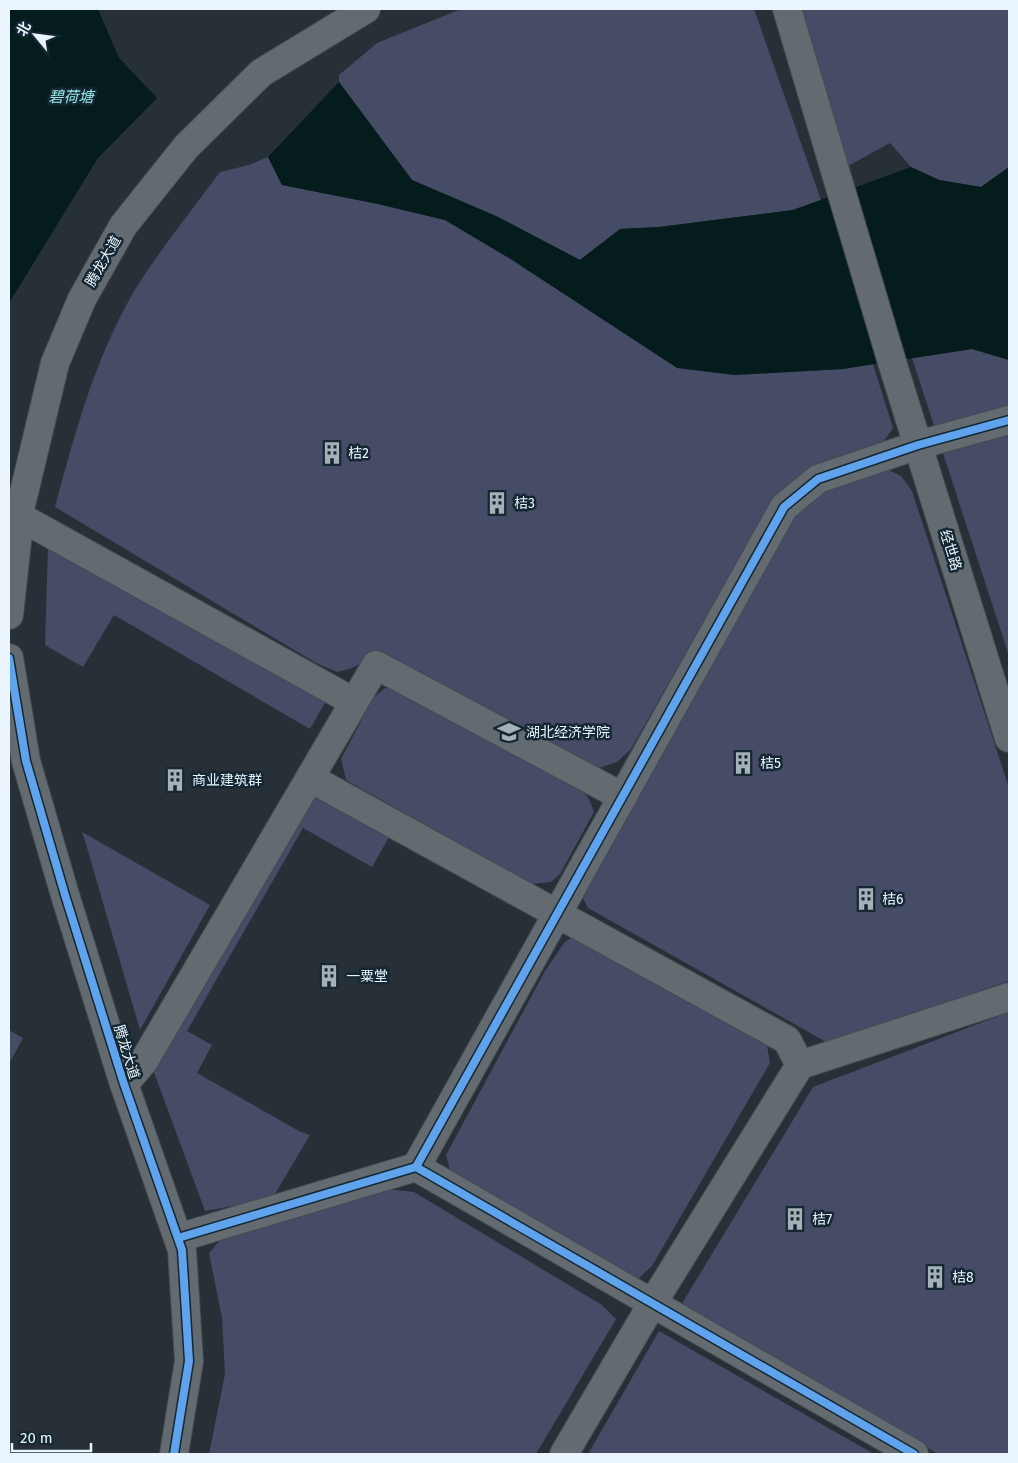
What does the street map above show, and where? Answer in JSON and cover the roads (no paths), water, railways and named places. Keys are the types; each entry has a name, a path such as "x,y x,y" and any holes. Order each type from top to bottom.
{"street":[{"name":"腾龙大道","path":"9,615 20,516 55,363 82,299 123,226 186,147 261,74 366,9"},
{"name":"经世路","path":"787,9 892,362 1009,738"},
{"path":"178,1238 416,1166 784,507 818,479 918,445 1009,420"},
{"path":"20,516 354,702"},
{"name":"腾龙大道","path":"9,658 26,761 124,1084 182,1250 190,1360 174,1454"},
{"path":"124,1084 144,1061 376,665 623,797"},
{"path":"310,778 787,1040 800,1065"},
{"path":"564,1454 652,1304 800,1065 1009,996"},
{"path":"416,1166 914,1454"}],"water":[{"name":"碧荷塘","path":"9,9 98,9 119,58 157,98 98,158 9,303"},
{"path":"339,82 412,180 496,216 580,260 620,229 659,227 793,210 911,167 939,180 981,187 1009,167 1009,360 972,349 843,369 734,375 677,368 509,258 445,220 378,204 282,185 268,157"}],"place":[{"name":"桔2","path":"332,453"},
{"name":"桔3","path":"497,503"},
{"name":"湖北经济学院","path":"509,732"},
{"name":"桔5","path":"743,763"},
{"name":"商业建筑群","path":"175,780"},
{"name":"桔6","path":"866,899"},
{"name":"一粟堂","path":"329,976"},
{"name":"桔7","path":"795,1219"},
{"name":"桔8","path":"935,1277"}]}
